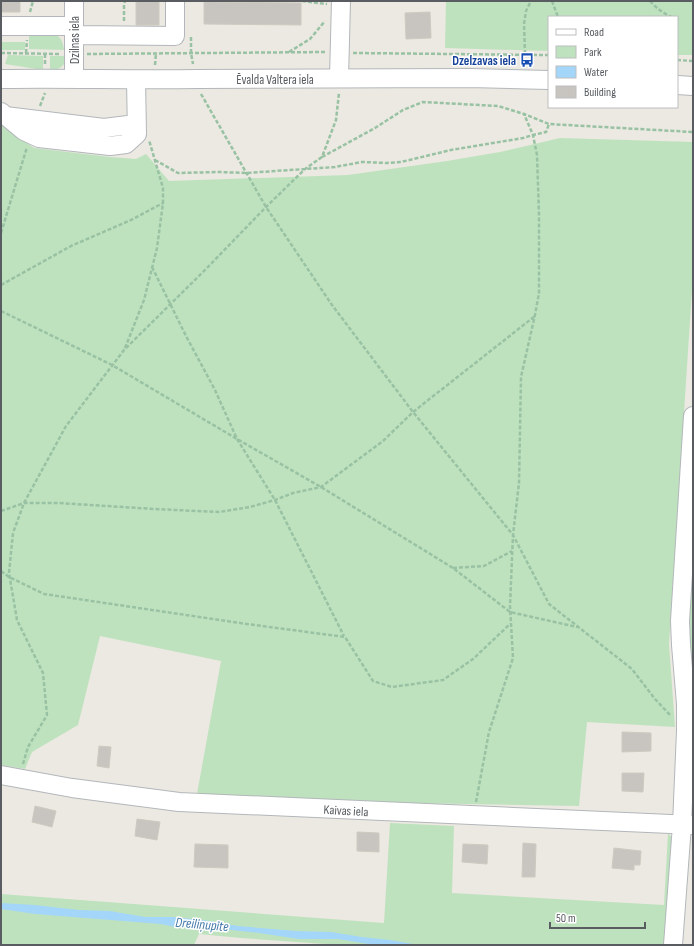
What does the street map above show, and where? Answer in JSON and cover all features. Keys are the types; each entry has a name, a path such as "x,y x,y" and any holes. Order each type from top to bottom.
{"street":[{"name":"Dzilnas iela","path":"74,1 74,79"},
{"path":"1,26 175,36 175,1"},
{"path":"337,3 340,52 339,78"},
{"name":"Ēvalda Valtera iela","path":"1,79 136,80 470,78 548,80"},
{"path":"3,114 24,131 40,138 110,146 126,144 137,129 136,80"},
{"path":"678,85 693,86"},
{"path":"3,114 104,128 137,129"},
{"path":"673,945 688,825 686,704 680,621 688,570 693,416"},
{"name":"Kaivas iela","path":"9,777 72,788 179,802 688,825"}],"path":[{"path":"302,1 337,3"},
{"path":"525,54 525,18 526,11 531,1"},
{"path":"552,1 558,16"},
{"path":"650,1 656,8 669,16"},
{"path":"288,53 310,39 324,23 327,17"},
{"path":"26,53 27,33"},
{"path":"1,53 74,54 340,52 548,55"},
{"path":"191,53 199,90 266,207 332,305 414,412 513,535 549,604 632,669 655,699 686,732"},
{"path":"678,60 693,61"},
{"path":"322,156 336,120 339,96 339,78"},
{"path":"9,777 47,715 43,673 17,620 8,573 13,533 24,503 66,426 124,350 305,169 322,156 375,128 403,110 423,102 498,106 549,124 693,132"},
{"path":"474,816 489,732 513,658 510,612 513,535 519,483 521,377 539,293 537,155 533,135 524,114"},
{"path":"155,160 178,173 246,173 335,167 362,162 402,162 451,150 523,138 546,132 549,124"},
{"path":"124,350 144,300 157,248 163,203 163,188 149,138 137,129"},
{"path":"1,233 32,134"},
{"path":"1,285 71,246 131,220 163,203"},
{"path":"152,267 215,390 237,439 275,500 344,637 374,681 392,687 443,680 473,659 510,624"},
{"path":"1,311 112,365 321,487 453,568 510,612 580,628"},
{"path":"1,511 24,503 59,503 219,512 250,508 293,493 321,487 383,441 414,412 535,315"},
{"path":"453,568 484,566 512,551"},
{"path":"1,572 44,594 344,637"}],"green space":[{"path":"446,1 693,1 693,55 678,55 678,16 548,16 548,51 445,48"},
{"path":"29,34 56,35 62,41 64,50 29,49"},
{"path":"1,42 25,42 25,50 1,50"},
{"path":"8,55 43,56 43,70 5,64"},
{"path":"50,56 67,56 62,67 50,70"},
{"path":"1,125 34,148 136,159 146,154 169,181 348,175 500,152 560,138 693,142 693,274 669,644 675,727 587,722 579,806 291,801 197,794 221,661 100,636 78,725 32,752 25,769 1,765"},
{"path":"691,577 693,577 693,670 690,670 687,617"},
{"path":"390,823 454,826 452,893 664,905 668,833 673,839 664,945 339,945 199,934 194,945 1,945 1,894 384,923"}],"water":[{"name":"Dreiliņupīte","path":"1,903 79,910 110,911 145,917 173,917 238,926 296,931 331,932 419,945 375,945 338,939 299,939 205,927 175,927 161,924 35,914 1,909"}],"building":[{"path":"1,1 20,1 20,12 1,12"},
{"path":"136,1 159,1 159,25 136,25"},
{"path":"204,2 301,3 301,25 204,24"},
{"path":"430,12 431,38 406,39 405,13"},
{"path":"622,732 651,733 651,751 622,752"},
{"path":"99,746 111,747 109,768 97,766"},
{"path":"622,773 644,773 643,792 622,791"},
{"path":"35,806 56,811 52,827 32,822"},
{"path":"137,819 160,822 157,840 135,836"},
{"path":"357,832 379,833 379,852 357,851"},
{"path":"523,843 536,844 535,877 522,877"},
{"path":"195,844 228,845 228,868 194,867"},
{"path":"463,844 488,845 487,864 462,862"},
{"path":"614,848 641,851 640,865 634,865 634,870 612,868"}],"place":[{"name":"Dzelzavas iela","path":"527,60"}]}
